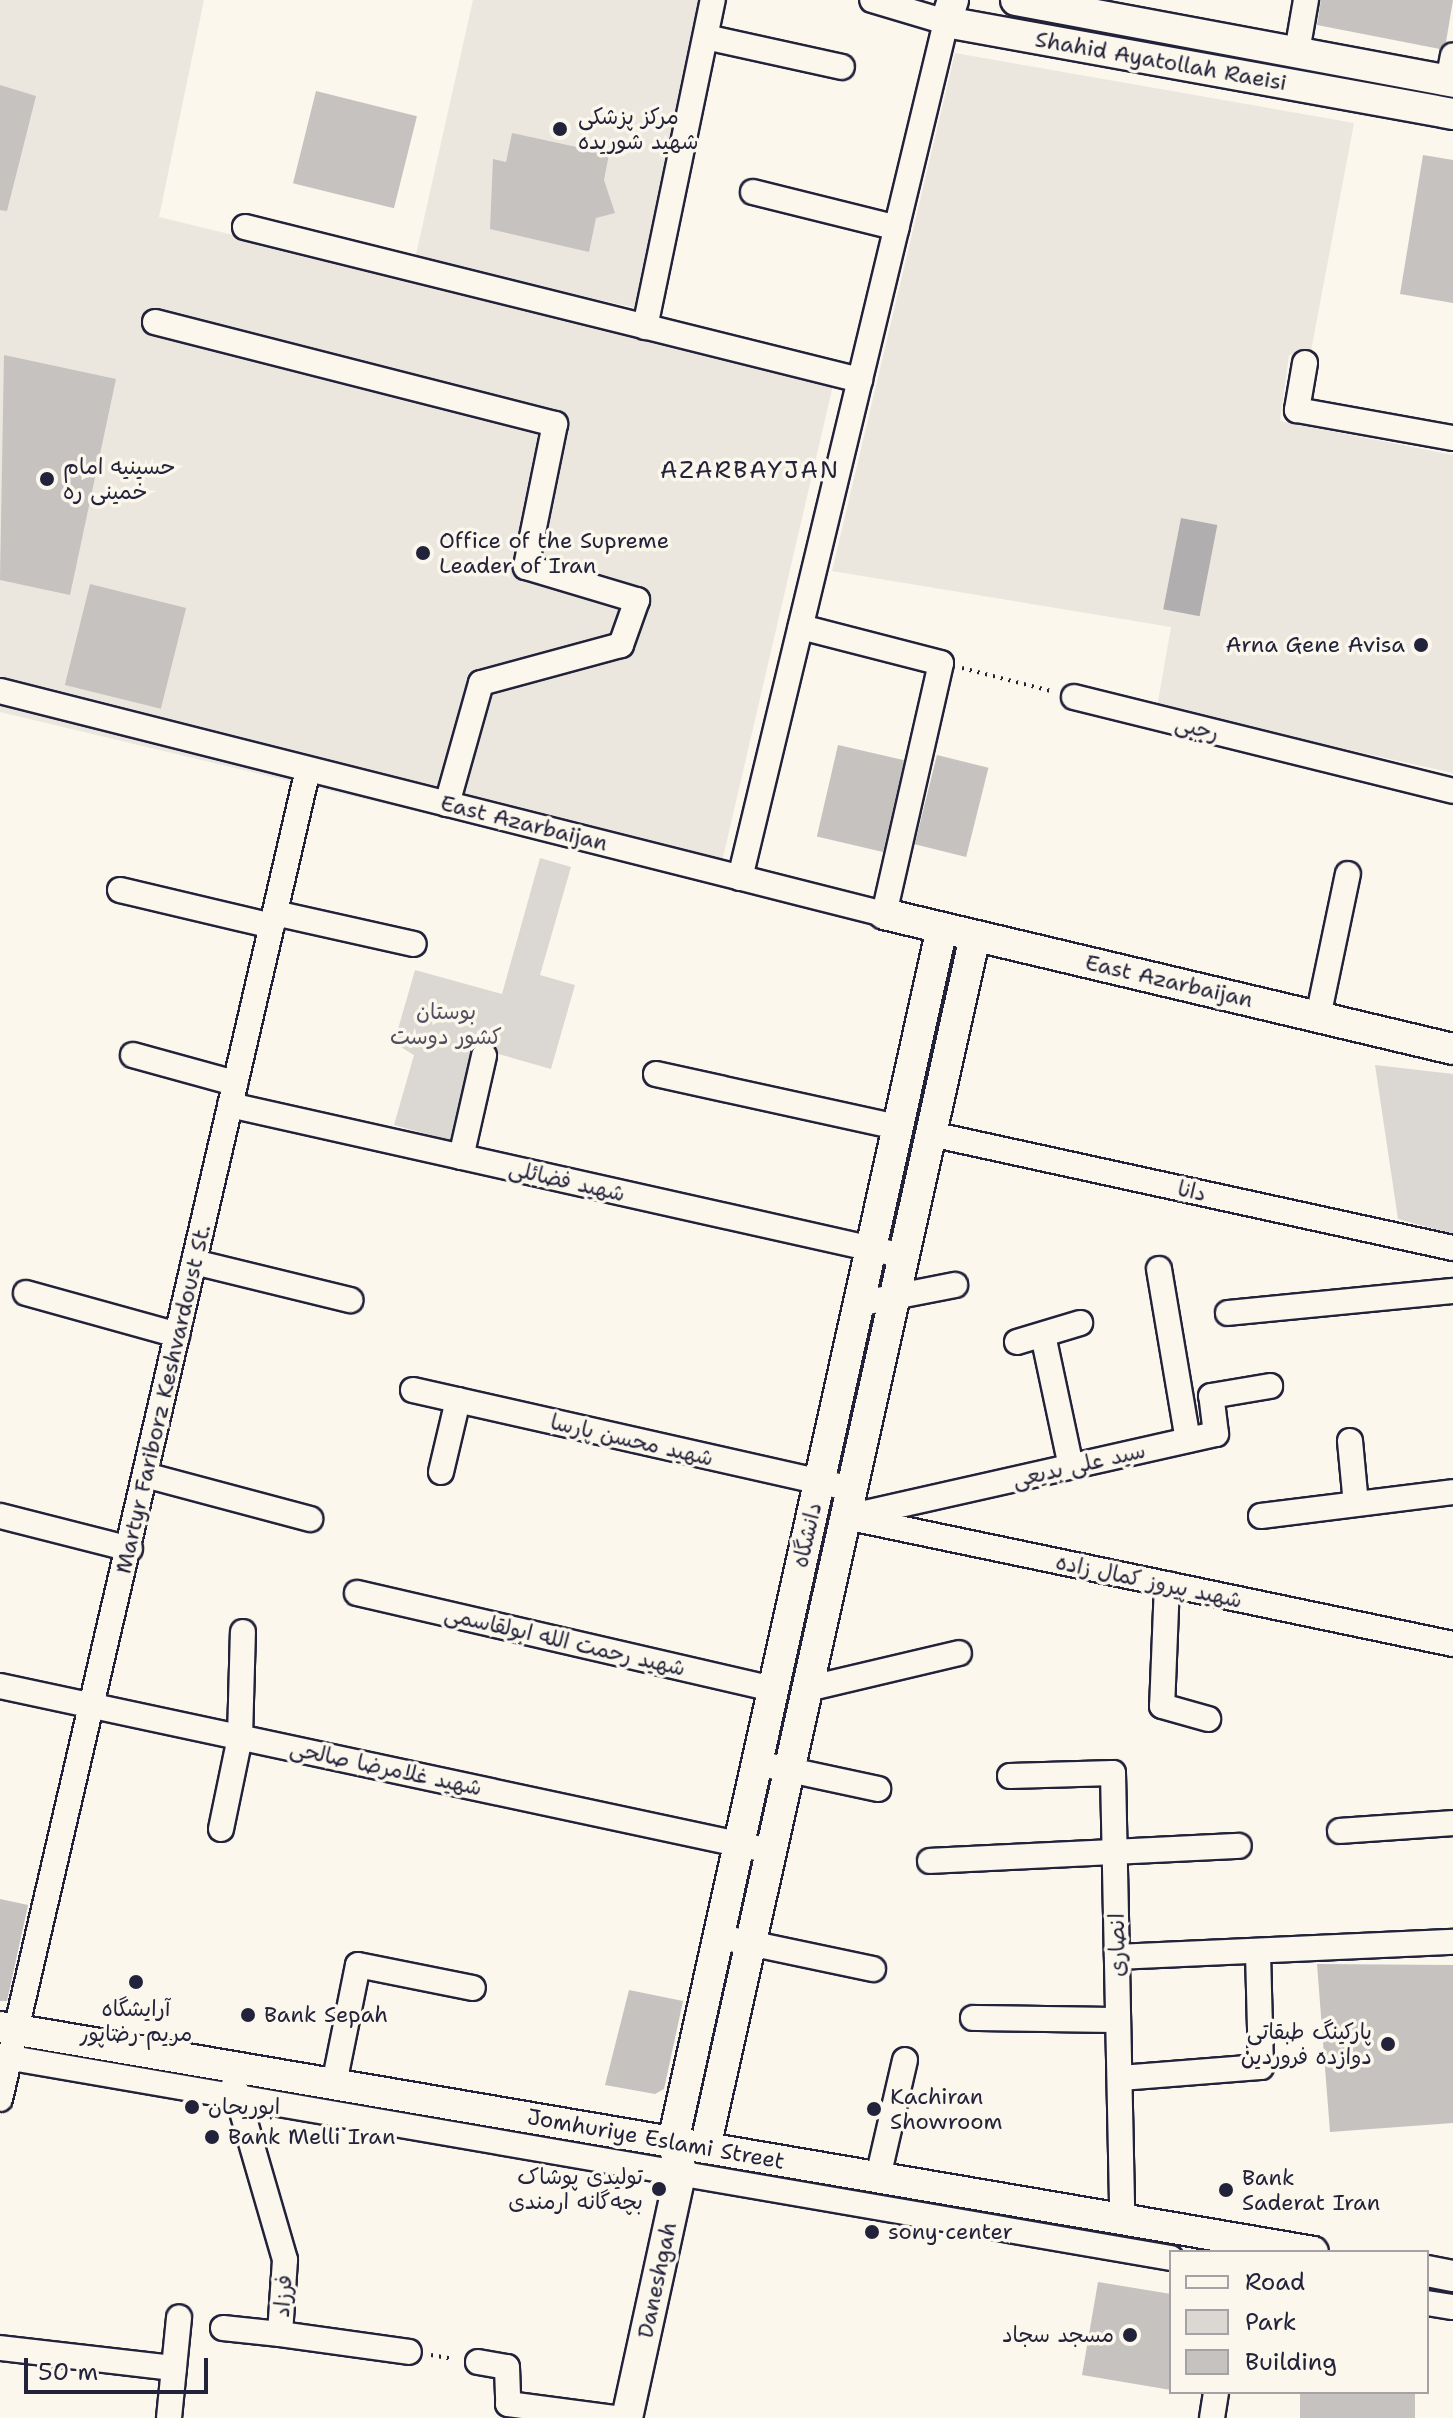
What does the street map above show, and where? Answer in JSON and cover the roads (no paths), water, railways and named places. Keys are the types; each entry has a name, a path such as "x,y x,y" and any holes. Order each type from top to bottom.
{"main road":[{"name":"Shahid Ayatollah Raeisi","path":"1016,0 1297,52 1451,72"},
{"name":"Shahid Ayatollah Raeisi","path":"950,11 1453,114"},
{"name":"East Azarbaijan","path":"884,914 1453,1049"},
{"name":"دانشگاه","path":"677,2156 718,1937 942,928"},
{"name":"دانشگاه","path":"705,2148 975,936"},
{"path":"898,1127 931,1134"},
{"path":"816,1496 849,1503"},
{"path":"773,1689 807,1689"},
{"name":"Jomhuriye Eslami Street","path":"7,2043 229,2066 334,2084 677,2156 705,2148 1122,2219 1237,2246 1288,2250"},
{"name":"Daneshgah","path":"627,2418 677,2156"},
{"path":"1429,2271 1453,2276"}],"street":[{"path":"645,327 713,0"},
{"name":"Shahid Ayatollah Raeisi","path":"872,0 950,11"},
{"path":"1297,52 1306,0"},
{"path":"740,878 950,11"},
{"path":"706,37 842,67"},
{"path":"753,192 897,228"},
{"path":"245,227 860,380"},
{"path":"155,322 555,424 526,567 637,600 621,645 481,683 447,804"},
{"path":"1305,363 1297,410 1453,438"},
{"path":"801,627 941,663 884,914"},
{"name":"East Azarbaijan","path":"0,691 884,914"},
{"name":"رجبی","path":"1074,697 1453,791"},
{"name":"Martyr Fariborz Keshvardoust St.","path":"0,2099 7,2043 130,1549 308,769"},
{"path":"1318,1017 1348,874"},
{"path":"120,890 414,944"},
{"name":"شهید فضائلی","path":"133,1055 233,1094 461,1157 904,1256"},
{"path":"461,1157 484,1056"},
{"path":"656,1074 898,1127"},
{"name":"دانا","path":"931,1134 1453,1248"},
{"path":"194,1262 350,1300"},
{"path":"1159,1269 1188,1440"},
{"path":"858,1304 955,1285"},
{"path":"1228,1313 1453,1291"},
{"path":"26,1293 177,1335"},
{"path":"1017,1342 1080,1323"},
{"path":"1043,1335 1071,1467"},
{"name":"سید علی بدیعی","path":"849,1503 1071,1467 1216,1434 1211,1396 1270,1386"},
{"name":"شهید محسن پارسا","path":"413,1390 816,1496"},
{"path":"441,1472 458,1400"},
{"path":"1350,1441 1356,1504"},
{"path":"145,1475 310,1519"},
{"path":"1261,1516 1453,1492"},
{"name":"شهید پیروز کمال زاده","path":"849,1503 1167,1584 1453,1644"},
{"path":"0,1516 130,1549"},
{"path":"1167,1584 1162,1706 1208,1719"},
{"name":"شهید رحمت الله ابولقاسمی","path":"357,1593 773,1689"},
{"path":"221,1829 240,1737 243,1632"},
{"path":"807,1689 959,1653"},
{"name":"شهید غلامرضا صالحی","path":"0,1686 771,1851"},
{"path":"757,1763 878,1789"},
{"name":"انصاری","path":"1010,1776 1113,1773 1122,2219"},
{"path":"1340,1831 1453,1823"},
{"path":"930,1861 1239,1846"},
{"path":"718,1937 873,1969"},
{"path":"1117,1957 1453,1942"},
{"path":"1120,2078 1261,2067 1258,1951"},
{"path":"334,2084 358,1965 473,1988"},
{"path":"973,2018 1118,2020"},
{"path":"7,2043 237,2098 677,2156 1169,2258"},
{"path":"878,2177 905,2060"},
{"name":"فرزاد","path":"229,2066 285,2260 280,2334 409,2352"},
{"path":"1429,2303 1453,2307"},
{"path":"169,2418 179,2317"},
{"path":"223,2328 280,2334"},
{"path":"0,2348 174,2368"},
{"path":"478,2362 507,2367 508,2404 614,2418"},
{"path":"1212,2418 1216,2394"}],"place":[{"name":"مرکز پزشکی شهید شوریده","path":"560,129"},
{"name":"حسینیه امام خمینی ره","path":"47,479"},
{"name":"Office of the Supreme Leader of Iran","path":"423,553"},
{"name":"Arna Gene Avisa","path":"1421,645"},
{"name":"آرایشگاه مریم رضاپور","path":"136,1982"},
{"name":"Bank Sepah","path":"248,2015"},
{"name":"پارکینگ طبقاتی دوازده فروردین","path":"1388,2044"},
{"name":"ابوریحان","path":"192,2107"},
{"name":"Kachiran Showroom","path":"874,2109"},
{"name":"Bank Melli Iran","path":"212,2137"},
{"name":"تولیدی پوشاک بچه‌گانه ارمندی","path":"659,2189"},
{"name":"Bank Saderat Iran","path":"1226,2190"},
{"name":"sony center","path":"872,2232"},
{"name":"مسجد سجاد","path":"1130,2335"}],"district":[{"name":"AZARBAYJAN","path":"750,471"}],"park label":[{"name":"بوستان کشور دوست","path":"446,1024"}]}
